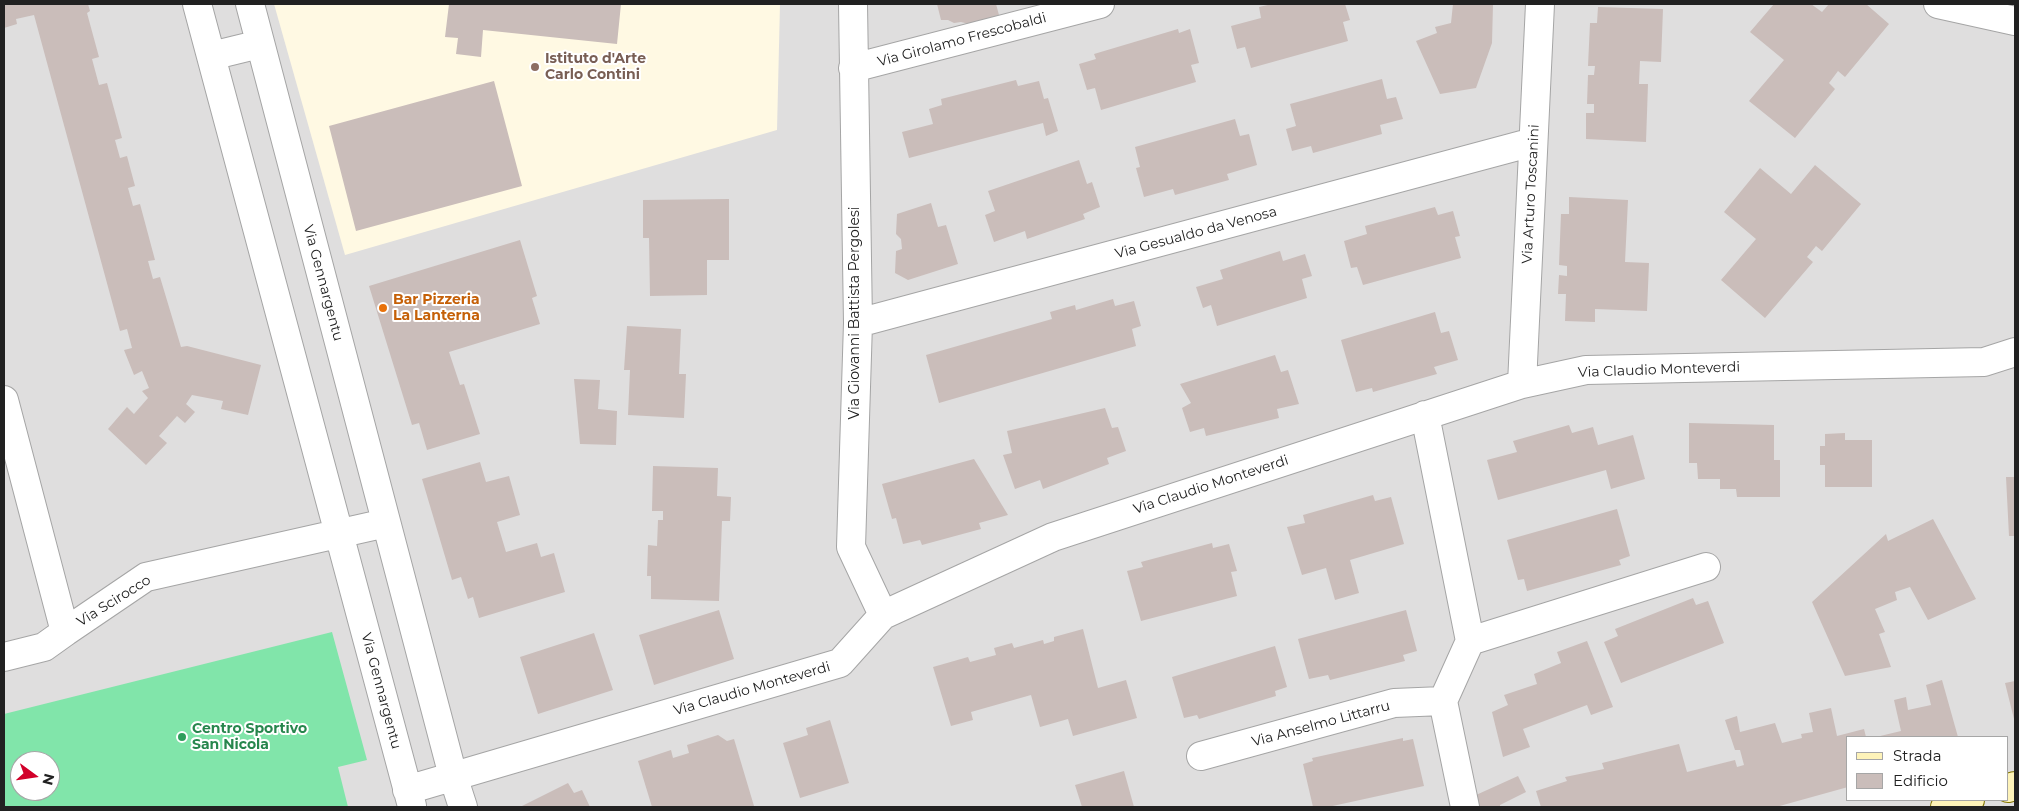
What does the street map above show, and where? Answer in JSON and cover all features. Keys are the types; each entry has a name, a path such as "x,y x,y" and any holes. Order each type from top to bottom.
{"main road":[{"path":"1945,807 1966,801"}],"street":[{"name":"Via Gennargentu","path":"197,4 410,799 453,776"},
{"name":"Via Gennargentu","path":"250,4 453,776 464,807"},
{"name":"Via Giovanni Battista Pergolesi","path":"852,4 858,323 851,547 883,615"},
{"name":"Via Girolamo Frescobaldi","path":"854,68 1100,4"},
{"name":"Via Arturo Toscanini","path":"1522,384 1540,4"},
{"path":"1938,4 2015,21"},
{"path":"211,56 260,44"},
{"name":"Via Gesualdo da Venosa","path":"858,323 1533,142"},
{"name":"Via Claudio Monteverdi","path":"453,776 840,663 883,615 1053,537 1522,384 1586,370 1984,362 2015,353"},
{"name":"Via Scirocco","path":"4,400 65,632 146,577 339,534"},
{"path":"1425,415 1470,641 1443,701 1465,807"},
{"path":"339,534 386,523"},
{"path":"1470,641 1706,567"},
{"path":"4,657 44,647 65,632"},
{"name":"Via Anselmo Littarru","path":"1201,756 1394,703 1443,701"}],"shaded area":[{"path":"4,4 2015,4 2015,807 4,807"},
{"name":"Istituto d'Arte Carlo Contini","path":"274,4 780,4 777,130 345,255"}],"green space":[{"name":"Centro Sportivo San Nicola","path":"332,632 367,760 338,767 348,807 4,807 4,714"}],"building":[{"path":"4,4 88,4 90,11 87,13 99,57 92,59 99,85 107,83 122,138 115,140 120,158 127,156 135,186 128,188 133,206 140,204 155,260 148,261 153,279 160,277 181,347 187,346 261,365 248,415 221,409 223,401 192,395 186,404 195,412 185,423 177,416 159,436 167,443 146,465 108,429 127,407 134,414 148,398 142,391 149,388 142,371 134,375 124,350 132,348 127,329 120,331 34,15 16,19 17,24 4,28"},
{"path":"449,4 621,4 617,44 483,30 481,57 456,54 458,38 445,37"},
{"path":"937,4 996,4 999,15 969,24 954,23 948,20 941,20"},
{"path":"1272,4 1345,4 1350,20 1343,22 1348,41 1251,68 1245,47 1237,49 1231,26 1261,18 1259,7"},
{"path":"1453,4 1493,4 1492,43 1476,88 1440,94 1416,41 1437,33 1435,27 1451,23"},
{"path":"1774,4 1811,4 1822,12 1829,4 1866,4 1889,24 1845,77 1838,71 1829,83 1835,89 1795,138 1749,101 1784,60 1750,32"},
{"path":"1598,7 1663,9 1661,62 1640,61 1639,84 1648,84 1646,142 1586,139 1586,113 1594,113 1594,104 1587,104 1588,75 1594,75 1595,66 1588,66 1590,23 1597,23"},
{"path":"1178,29 1179,33 1190,29 1199,63 1191,65 1196,82 1101,110 1095,88 1087,90 1079,64 1096,59 1094,54"},
{"path":"1382,79 1387,99 1396,97 1403,119 1380,125 1382,134 1313,153 1311,146 1292,151 1286,129 1296,126 1290,104"},
{"path":"1016,80 1018,86 1039,81 1044,99 1048,98 1058,131 1046,136 1043,123 909,158 902,132 933,124 929,109 942,105 941,99"},
{"path":"494,81 522,186 356,231 329,126"},
{"path":"1235,119 1240,136 1249,134 1257,165 1227,174 1229,180 1175,195 1173,189 1144,197 1136,168 1140,167 1135,147"},
{"path":"1079,160 1087,184 1092,182 1100,207 1083,214 1085,219 1027,239 1025,231 994,242 985,215 995,211 988,191"},
{"path":"1815,165 1861,204 1822,251 1816,246 1807,257 1813,262 1765,318 1721,280 1756,239 1724,212 1760,168 1791,194"},
{"path":"1569,197 1628,200 1625,262 1649,263 1647,311 1595,309 1595,322 1565,321 1566,294 1558,294 1559,275 1567,276 1567,266 1559,265 1561,214 1569,214"},
{"path":"729,199 729,260 707,260 707,295 650,296 649,238 643,238 643,200"},
{"path":"931,203 938,227 946,225 958,264 908,280 895,273 896,251 902,249 901,239 896,234 897,214"},
{"path":"1435,207 1438,215 1453,211 1460,236 1455,237 1461,258 1363,285 1357,267 1351,268 1344,241 1367,234 1365,226"},
{"path":"520,240 537,296 532,298 540,324 449,352 460,385 464,384 480,434 427,450 419,423 412,425 369,286"},
{"path":"1280,251 1283,261 1305,254 1312,276 1302,279 1307,298 1217,326 1211,305 1203,308 1196,287 1223,279 1220,270"},
{"path":"1113,299 1115,306 1134,301 1141,326 1132,329 1136,346 939,403 926,355 1052,319 1050,312 1075,305 1076,310"},
{"path":"1435,312 1441,333 1449,331 1458,360 1434,367 1437,374 1373,392 1372,388 1356,392 1341,340"},
{"path":"627,326 681,329 679,374 686,374 684,418 628,415 630,370 624,370"},
{"path":"1275,355 1281,372 1288,370 1299,404 1277,409 1279,418 1206,436 1204,428 1190,432 1182,408 1191,403 1180,384"},
{"path":"574,379 600,380 598,409 617,411 616,445 580,444"},
{"path":"1105,408 1112,428 1118,427 1126,451 1107,458 1109,464 1043,489 1040,480 1015,489 1003,455 1012,453 1007,431"},
{"path":"1689,423 1774,425 1774,460 1780,460 1780,497 1737,497 1736,489 1720,489 1720,479 1698,479 1697,463 1689,463"},
{"path":"1569,425 1572,433 1593,427 1598,445 1633,435 1645,479 1611,489 1606,470 1498,500 1487,460 1517,452 1513,441"},
{"path":"1845,433 1845,440 1872,440 1872,487 1825,487 1825,465 1820,465 1820,446 1825,446 1825,434"},
{"path":"974,459 1008,515 979,523 981,529 922,545 920,540 903,544 896,518 892,519 882,484"},
{"path":"480,462 486,482 509,476 520,515 497,522 506,552 537,543 541,557 554,553 565,592 479,618 473,597 468,599 461,577 452,580 422,479"},
{"path":"653,466 718,468 717,496 731,497 730,521 722,521 719,601 651,599 651,576 647,576 648,545 657,546 658,520 663,520 663,511 652,511"},
{"path":"2006,477 2015,477 2015,536 2009,536"},
{"path":"1373,495 1375,501 1391,497 1404,544 1350,560 1359,593 1335,600 1326,568 1302,575 1287,527 1305,523 1303,515"},
{"path":"1617,509 1630,556 1619,560 1621,565 1527,591 1524,579 1518,580 1507,540"},
{"path":"1933,519 1976,599 1928,620 1910,587 1895,592 1897,600 1875,609 1885,632 1879,634 1891,667 1845,676 1812,602 1886,534 1888,541"},
{"path":"1212,543 1213,548 1229,544 1237,571 1231,572 1237,596 1141,621 1127,571 1143,567 1141,562"},
{"path":"1693,598 1696,605 1708,601 1724,643 1621,683 1604,642 1618,636 1615,629"},
{"path":"719,610 734,659 654,685 639,635"},
{"path":"1406,610 1417,651 1403,655 1405,661 1330,680 1328,675 1309,679 1298,639"},
{"path":"1083,629 1098,688 1126,680 1137,718 1073,736 1068,719 1040,727 1031,695 971,712 973,720 951,726 933,667 968,657 970,662 996,655 994,648 1012,643 1014,648 1043,640 1044,644 1054,641 1054,637"},
{"path":"594,633 613,690 538,714 520,657"},
{"path":"1587,641 1613,707 1591,715 1587,705 1523,729 1530,747 1503,757 1492,712 1508,705 1504,695 1537,684 1534,674 1561,663 1557,652"},
{"path":"1275,646 1287,687 1275,691 1276,696 1199,719 1197,715 1184,718 1172,677"},
{"path":"1942,680 1958,736 1880,736 1901,731 1894,700 1906,697 1908,710 1931,705 1926,685"},
{"path":"2015,681 2015,723 2005,683"},
{"path":"1831,708 1837,736 1864,729 1866,736 1846,736 1846,788 1776,807 1541,807 1536,791 1567,781 1565,777 1604,769 1602,763 1679,744 1687,772 1735,760 1737,767 1744,765 1740,750 1735,750 1725,720 1737,716 1740,732 1775,723 1782,743 1802,738 1801,734 1813,732 1809,713"},
{"path":"830,720 849,783 800,798 783,743 808,735 806,728"},
{"path":"718,735 727,741 734,739 754,806 652,807 638,761 671,750 673,758 689,753 687,745"},
{"path":"1403,738 1403,741 1413,739 1424,786 1328,807 1313,807 1303,764 1313,761 1312,758"},
{"path":"1124,771 1134,807 1082,807 1075,785"},
{"path":"1518,776 1526,792 1500,805 1500,807 1479,807 1476,795"},
{"path":"568,783 574,793 582,790 590,807 520,807"}],"place":[{"name":"Istituto d'Arte Carlo Contini","path":"535,67"},
{"name":"Bar Pizzeria La Lanterna","path":"383,308"},
{"name":"Centro Sportivo San Nicola","path":"182,737"}]}
